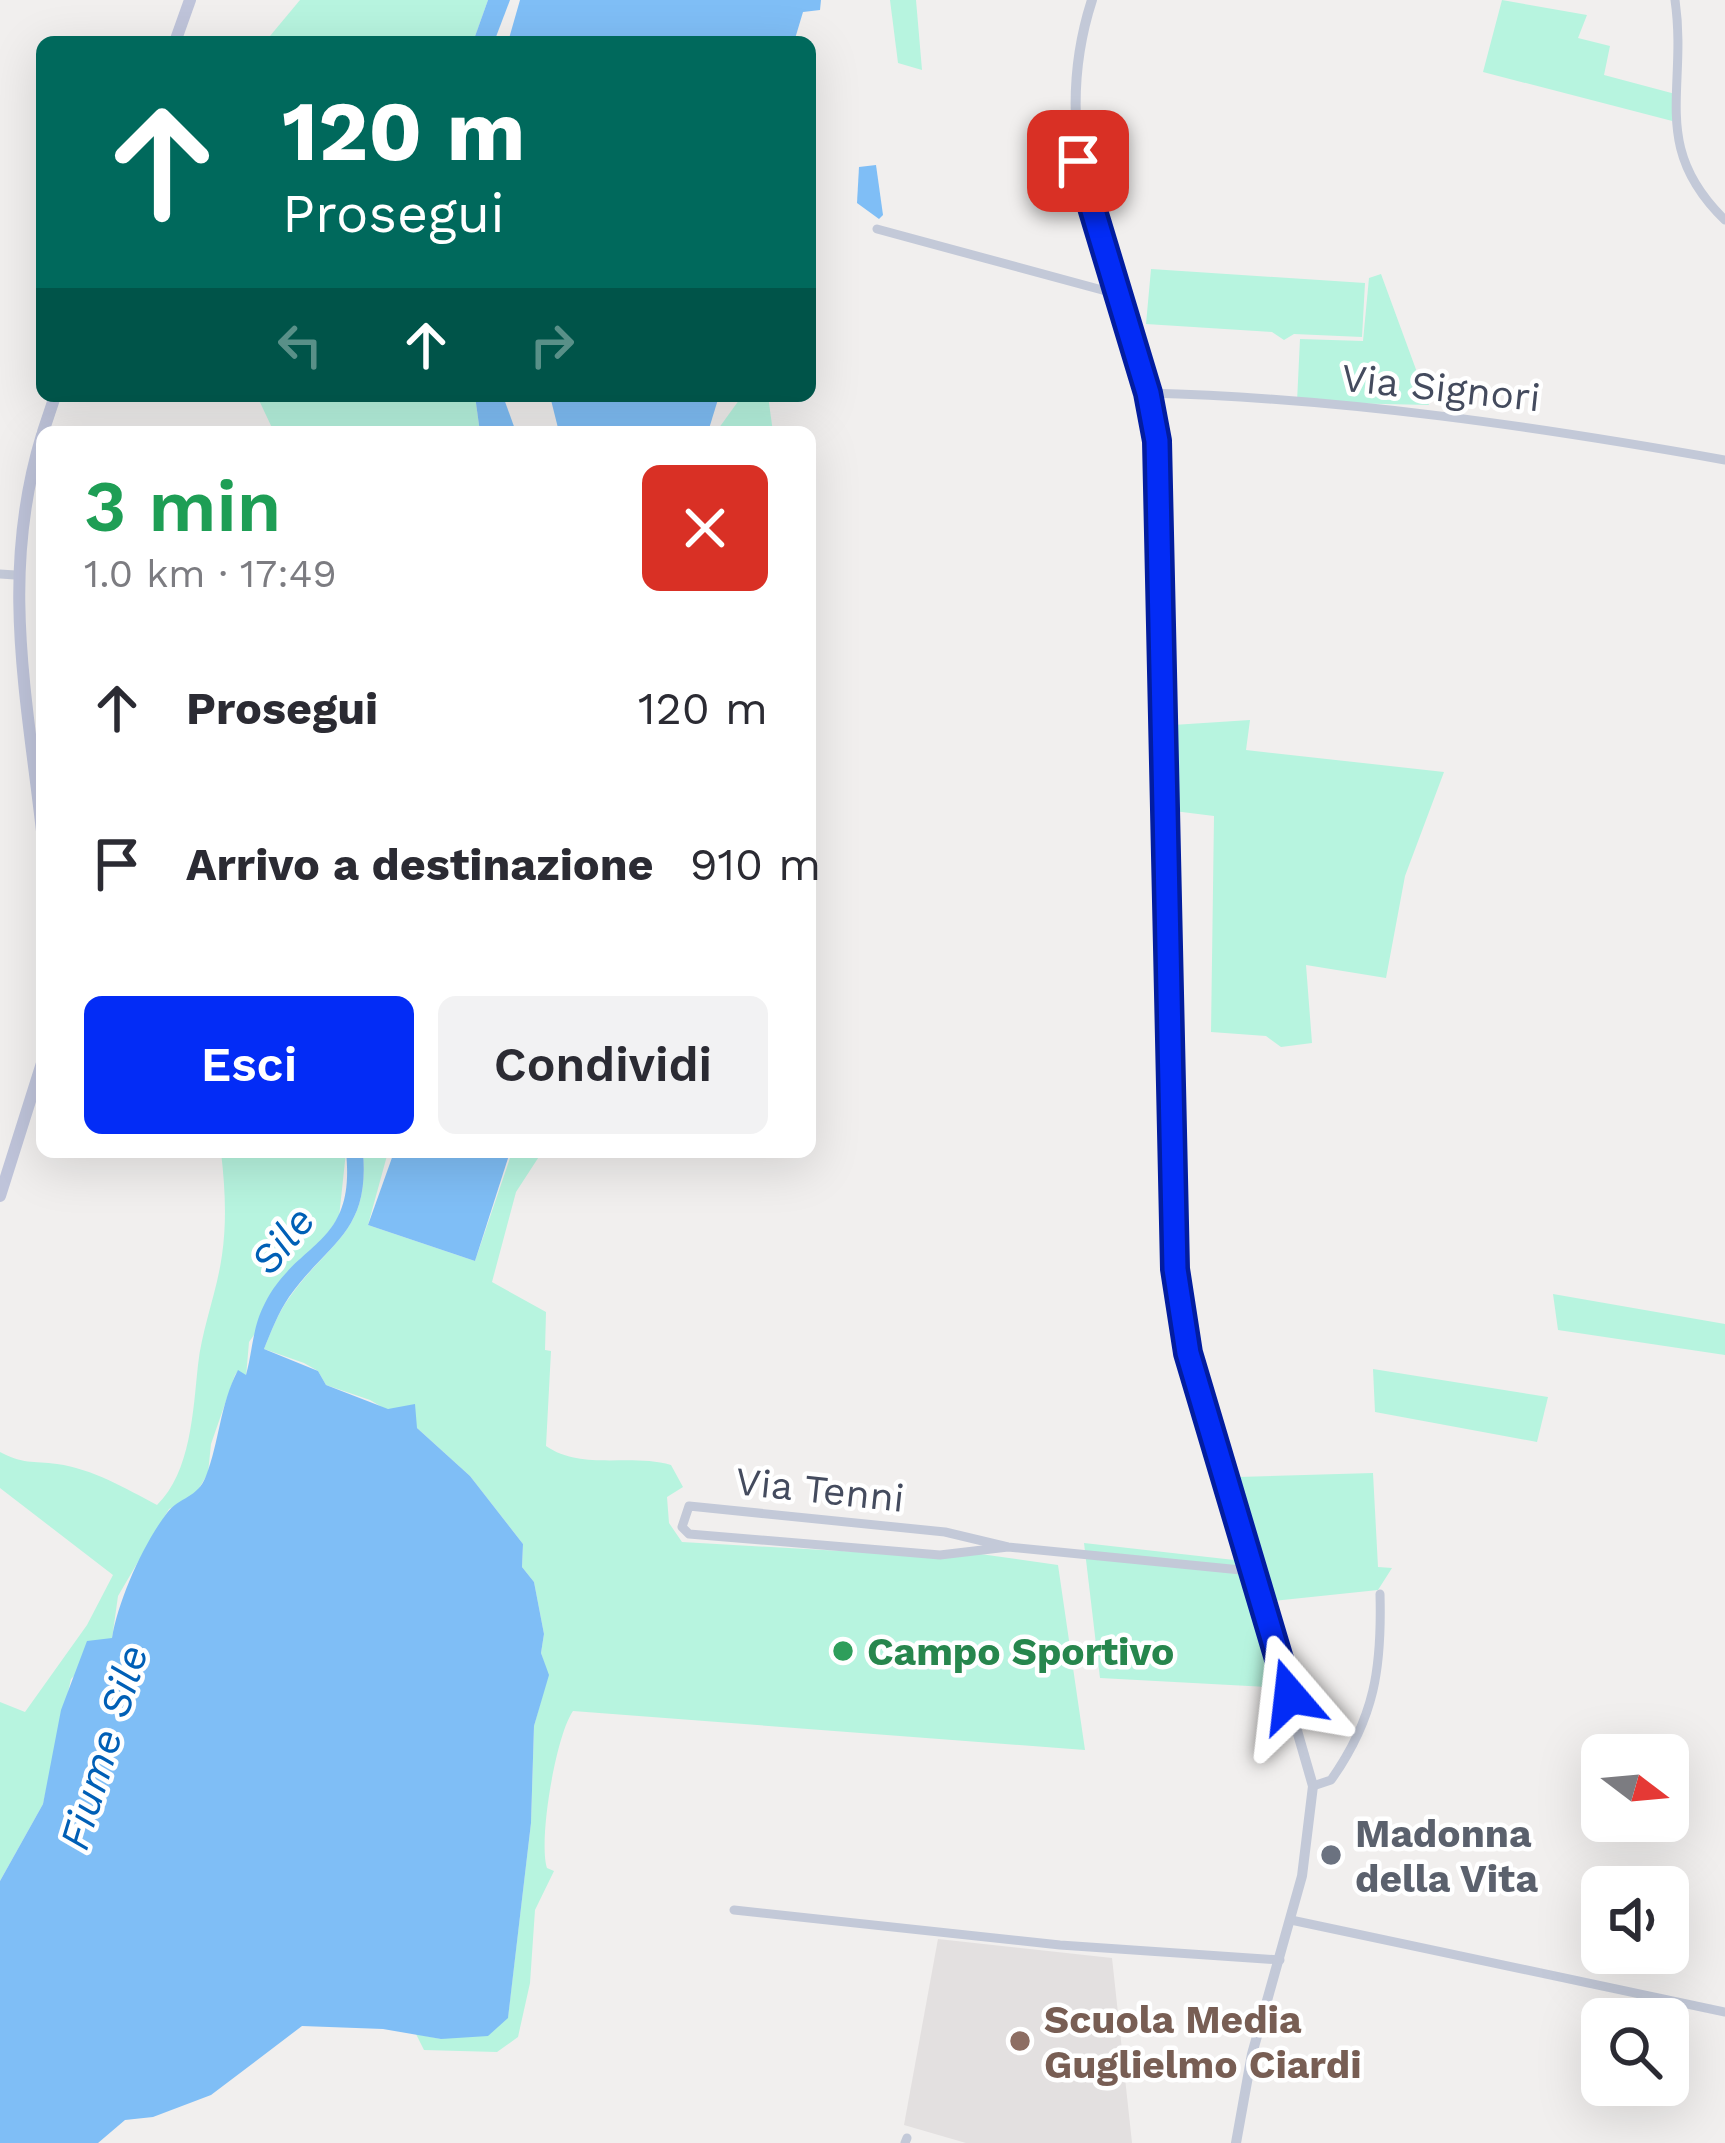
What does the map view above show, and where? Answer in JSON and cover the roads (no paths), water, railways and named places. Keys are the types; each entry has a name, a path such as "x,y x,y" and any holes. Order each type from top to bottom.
{"main road":[{"path":"178,36 190,0"},
{"path":"36,454 7,575 36,788"},
{"path":"0,1196 36,1082"}],"street":[{"path":"1092,0 1079,38 1071,110 1091,220 1148,393 1157,441 1175,1269 1188,1353 1313,1786 1291,1920 1252,2054 1236,2143"},
{"path":"1675,0 1677,148 1695,190 1725,220"},
{"path":"878,230 1117,294"},
{"name":"Via Signori","path":"1148,393 1277,399 1546,428 1725,460"},
{"name":"Via Tenni","path":"1008,1547 959,1553 689,1534 682,1527 683,1514 689,1506 961,1536 1008,1547 1251,1571"},
{"path":"959,1553 961,1536"},
{"path":"1313,1786 1331,1780 1359,1733 1382,1662 1380,1594"},
{"path":"734,1910 1060,1945 1280,1960"},
{"path":"1291,1920 1725,2012"}],"water":[{"path":"488,0 510,0 496,36 475,36"},
{"path":"520,0 821,0 820,10 803,12 796,36 510,36"},
{"path":"876,165 883,215 879,219 857,203 859,167"},
{"path":"476,402 505,402 514,426 479,426"},
{"path":"552,402 717,402 710,426 558,426"},
{"name":"Fiume Sile","path":"346,1158 363,1158 360,1201 353,1219 289,1297 264,1349 318,1371 326,1385 388,1409 415,1404 417,1428 470,1476 523,1544 522,1567 534,1582 544,1634 541,1653 549,1675 534,1726 531,1823 508,2018 488,2036 441,2039 383,2029 302,2026 211,2095 153,2117 125,2120 98,2143 0,2143 0,1881 43,1804 61,1710 87,1641 112,1638 126,1590 149,1540 172,1508 203,1483 232,1383 238,1370 246,1375 265,1303 278,1282 333,1225 347,1183"},
{"path":"392,1158 508,1158 475,1261 368,1225"}],"place":[{"name":"Campo Sportivo","path":"843,1651"},
{"name":"Madonna della Vita","path":"1331,1855"},
{"name":"Scuola Media Guglielmo Ciardi","path":"1020,2041"}],"water label":[{"name":"Sile","path":"282,1240"}]}
